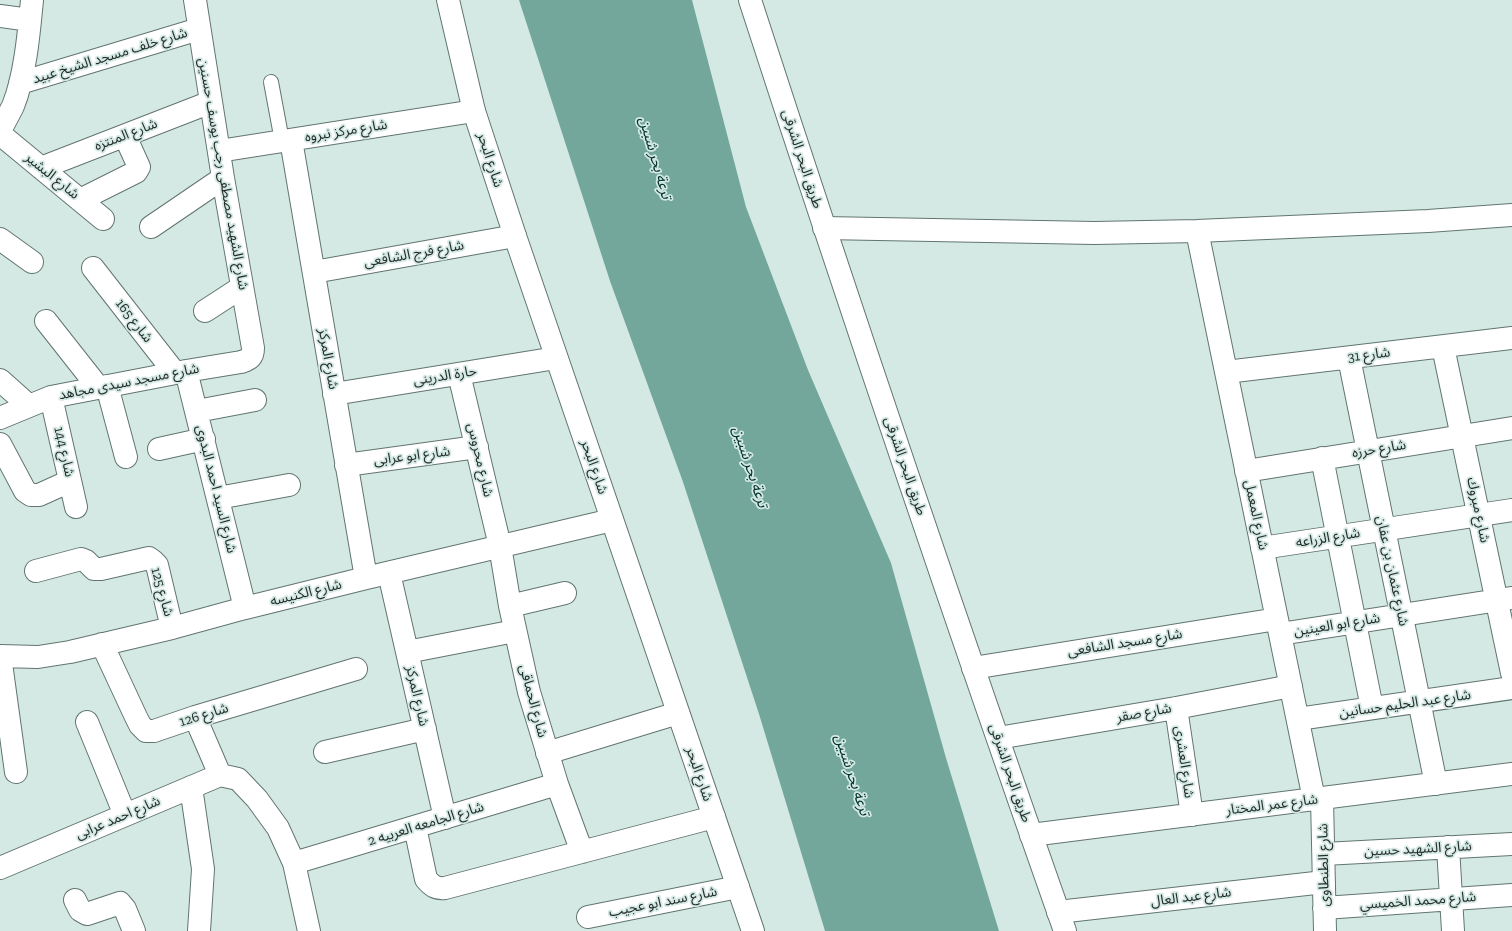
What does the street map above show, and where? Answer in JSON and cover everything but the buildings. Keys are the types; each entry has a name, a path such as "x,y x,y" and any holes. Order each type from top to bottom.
{"street":[{"name":"شارع الشهيد مصطفى رجب يوسف حسنين","path":"195,0 222,178 254,348"},
{"name":"شارع البحر","path":"448,0 474,111 514,236 753,931"},
{"name":"طريق البحر الشرقى","path":"750,0 824,228 973,668 1062,922"},
{"path":"0,16 31,10 20,83 13,106 0,131"},
{"name":"شارع خلف مسجد الشيخ عبيد","path":"20,83 199,29"},
{"name":"شارع المنتزه","path":"41,168 211,102"},
{"name":"شارع مركز نبروه","path":"219,151 474,111"},
{"name":"شارع البشير","path":"0,134 103,219"},
{"path":"80,200 136,172 139,167 125,136"},
{"name":"شارع المركز","path":"287,141 314,272 366,578"},
{"path":"151,227 222,178"},
{"path":"824,228 1095,233 1197,231 1428,221 1512,215"},
{"name":"شارع المعمل","path":"1197,231 1298,719 1318,799"},
{"name":"شارع فرج الشافعى","path":"314,272 514,236"},
{"path":"0,239 32,262"},
{"name":"شارع 165","path":"93,268 181,372"},
{"path":"205,311 242,287"},
{"path":"46,321 103,386 126,457"},
{"name":"شارع 31","path":"1226,372 1512,338"},
{"name":"شارع مبروك","path":"1443,347 1479,515 1504,599 1512,673"},
{"name":"شارع مسجد سيدى مجاهد","path":"0,418 28,405 51,397 103,386 249,360 253,355 254,348"},
{"name":"حارة الدرينى","path":"334,394 556,358"},
{"name":"شارع عثمان بن عفان","path":"1349,358 1436,784"},
{"name":"شارع السيد احمد البدوى","path":"181,372 197,411 245,608"},
{"name":"شارع محروس","path":"460,374 500,546"},
{"path":"0,380 28,405"},
{"name":"شارع 144","path":"51,397 76,507"},
{"path":"197,411 255,400"},
{"name":"شارع حرزه","path":"1246,471 1512,428"},
{"path":"159,449 204,439"},
{"path":"0,444 24,491 31,495 39,495 70,481"},
{"name":"شارع ابو عرابى","path":"346,464 477,447"},
{"path":"1322,458 1372,708"},
{"path":"218,498 289,485"},
{"name":"شارع الزراعه","path":"1262,548 1512,510"},
{"name":"شارع الكنيسه","path":"0,656 38,657 70,652 172,628 366,578 612,520"},
{"name":"شارع الحماقى","path":"500,546 510,606 529,692 557,784 582,852"},
{"name":"شارع 125","path":"36,571 80,559 86,561 94,569 101,569 149,558 157,565 172,628"},
{"name":"شارع المركز","path":"389,573 444,818"},
{"path":"510,606 565,593"},
{"name":"شارع ابو العينين","path":"1279,626 1355,622 1504,599"},
{"name":"شارع مسجد الشافعى","path":"973,668 1279,626"},
{"path":"407,652 515,631"},
{"name":"شارع 126","path":"102,644 140,725 146,731 154,731 195,717 356,669"},
{"path":"0,656 16,772"},
{"name":"شارع صقر","path":"998,738 1176,708 1291,686"},
{"name":"شارع عبد الحليم حسانين","path":"1298,719 1512,688"},
{"name":"شارع العشرى","path":"1176,708 1192,815"},
{"path":"547,753 678,713"},
{"path":"195,717 229,777 257,799 278,828 294,863 309,931"},
{"path":"87,722 125,815"},
{"path":"325,752 425,730"},
{"name":"شارع عمر المختار","path":"1031,835 1512,774"},
{"name":"شارع احمد عرابى","path":"1,864 192,787 229,777"},
{"name":"شارع الجامعه العربيه 2","path":"294,863 557,784"},
{"path":"192,787 203,869 199,931"},
{"name":"شارع الطنطاوى","path":"1318,799 1324,854 1325,931"},
{"path":"414,827 426,879 437,889 714,817"},
{"name":"شارع الشهيد حسين","path":"1324,854 1512,844"},
{"path":"1448,847 1453,931"},
{"name":"شارع عبد العال","path":"1062,922 1324,882"},
{"name":"شارع سند ابو عجيب","path":"588,917 738,887"},
{"name":"شارع محمد الخميسي","path":"1324,908 1512,895"},
{"path":"74,900 80,910 87,914 120,903 125,909 134,931"}],"lane":[{"path":"271,82 287,141"}],"water":[{"name":"ترعة بحر شبين","path":"519,0 692,0 746,207 808,370 891,563 946,758 999,931 825,931 759,714 683,482 610,281"}]}
